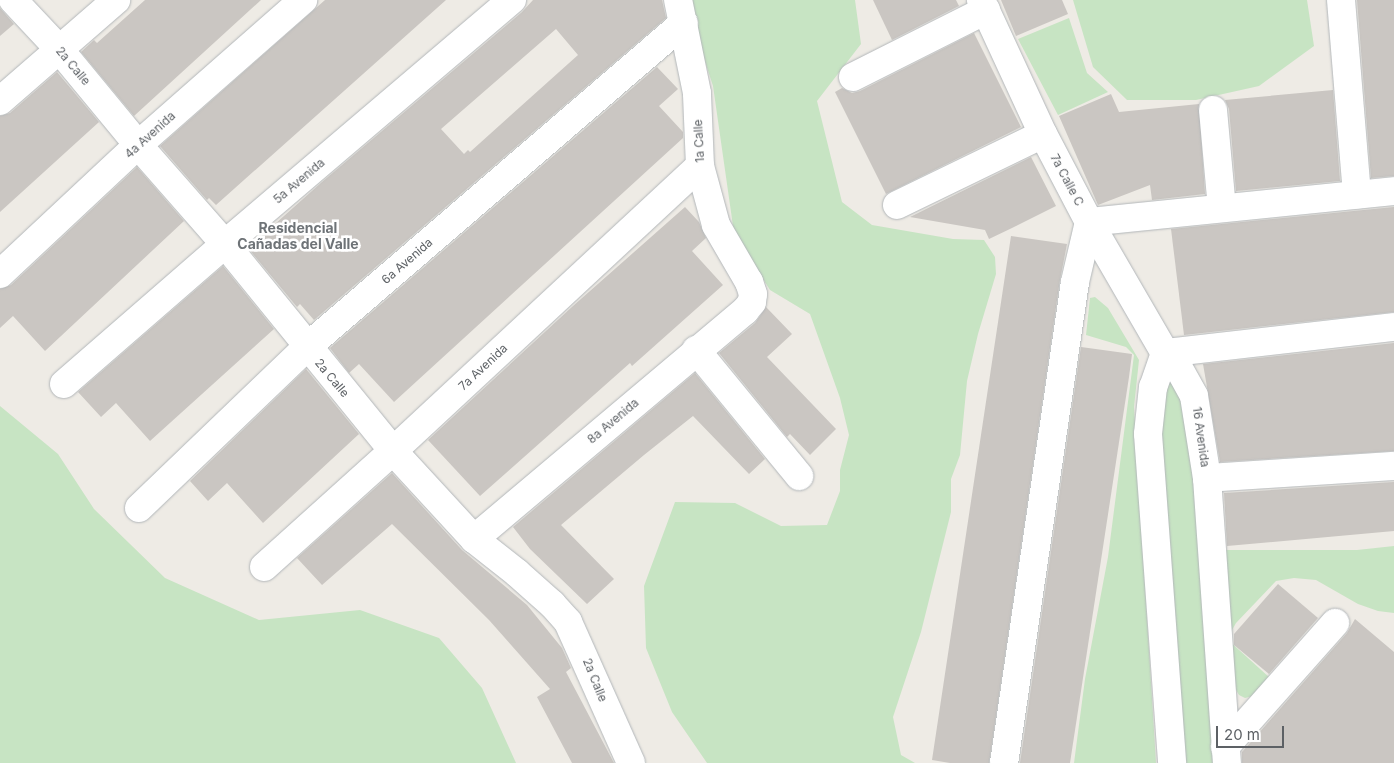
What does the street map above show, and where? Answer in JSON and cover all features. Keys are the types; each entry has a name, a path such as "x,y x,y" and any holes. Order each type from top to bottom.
{"street":[{"name":"2a Calle","path":"13,0 60,49 138,145 225,244 393,451 474,539 517,573 552,604 568,622 631,763"},
{"path":"0,101 116,0"},
{"name":"4a Avenida","path":"0,274 138,145 303,0"},
{"name":"5a Avenida","path":"64,384 225,244 512,0"},
{"path":"1341,0 1357,194"},
{"path":"853,77 983,5"},
{"name":"7a Calle C","path":"983,5 1042,134 1089,222 1165,353"},
{"name":"1a Calle","path":"681,12 697,93 700,166 716,224 748,282 753,294 752,302"},
{"name":"6a Avenida","path":"139,508 307,347 681,12"},
{"path":"1213,110 1222,208"},
{"path":"897,205 1042,134"},
{"name":"7a Avenida","path":"264,567 393,451 700,166"},
{"path":"1004,763 1075,282 1089,222 1394,191"},
{"name":"8a Avenida","path":"474,539 696,350 745,311 752,302"},
{"path":"1172,763 1148,434 1153,387 1165,353 1394,326"},
{"path":"696,350 799,476"},
{"name":"16 Avenida","path":"1165,353 1177,365 1194,396 1207,478 1226,755"},
{"path":"1207,478 1394,466"},
{"path":"1226,755 1335,623"}],"green space":[{"path":"685,0 855,0 861,44 817,101 842,202 872,225 953,239 984,240 995,257 996,274 978,334 967,381 960,455 951,479 951,512 921,632 893,717 901,755 915,763 707,763 672,712 646,648 644,586 675,502 735,503 781,526 827,525 840,491 840,470 849,435 840,398 810,314 770,290 734,233 713,86"},
{"path":"1073,0 1307,0 1314,46 1259,86 1196,100 1127,100 1093,67"},
{"path":"1069,18 1087,73 1108,92 1058,115 1018,39"},
{"path":"1095,297 1108,308 1139,360 1134,407 1156,763 1074,763 1085,679 1108,557 1134,355 1126,347 1086,335 1090,298"},
{"path":"1177,365 1187,381 1227,763 1173,763 1150,406"},
{"path":"0,406 58,454 94,509 165,578 259,620 360,610 439,638 482,688 516,763 0,763"},
{"path":"1394,546 1394,613 1378,611 1358,604 1316,580 1294,578 1276,581 1236,623 1227,639 1270,678 1253,696 1245,698 1239,695 1232,683 1230,670 1226,633 1221,550 1357,550"}],"building":[{"path":"145,0 261,0 134,116 81,52 94,40 97,43"},
{"path":"325,0 446,0 216,205 209,198 207,200 160,146"},
{"path":"533,0 662,0 666,18 314,320 300,304 297,307 248,248 322,182 522,12","holes":["556,29 578,55 470,152 468,150 464,154 441,129"]},
{"path":"873,0 956,0 959,6 892,40"},
{"path":"1001,0 1062,0 1068,14 1016,36"},
{"path":"1357,0 1394,0 1394,176 1371,178"},
{"path":"0,8 14,24 0,36"},
{"path":"974,33 1021,127 886,194 835,92 842,88 852,93 860,91"},
{"path":"657,67 678,89 659,106 683,132 683,138 394,402 359,364 349,373 330,348"},
{"path":"57,72 99,122 0,212 0,116 10,113"},
{"path":"1333,90 1340,181 1236,191 1229,109 1225,100"},
{"path":"1111,94 1119,112 1199,104 1205,194 1152,200 1150,185 1098,205 1059,116"},
{"path":"1031,157 1056,206 1012,228 989,239 985,230 910,217"},
{"path":"137,167 184,221 45,351 13,316 0,328 0,289 11,285"},
{"path":"685,207 699,222 706,238 692,251 723,285 632,366 630,363 480,496 428,440 573,306"},
{"path":"1394,207 1394,312 1184,335 1171,229"},
{"path":"1011,236 1067,244 1060,280 989,763 950,763 932,760"},
{"path":"223,266 274,329 150,441 116,403 101,417 78,392"},
{"path":"766,307 792,334 767,357 836,429 810,455 790,434 787,437 719,353 755,323"},
{"path":"1394,343 1394,451 1220,462 1203,364"},
{"path":"1081,347 1132,354 1129,377 1070,763 1020,763"},
{"path":"306,369 359,434 263,523 227,483 208,501 190,481"},
{"path":"695,373 765,459 749,474 693,416 644,455 561,525 614,579 587,604 530,549 513,527"},
{"path":"392,473 462,550 527,605 562,648 571,668 566,672 614,763 572,763 537,697 550,689 489,620 392,524 322,585 297,558"},
{"path":"1394,482 1394,531 1227,546 1224,493"},
{"path":"1278,584 1318,618 1269,674 1234,645 1234,634"},
{"path":"1355,619 1394,652 1394,763 1242,763 1242,752 1347,633"}],"district":[{"name":"Residencial Cañadas del Valle","path":"298,236"}]}
